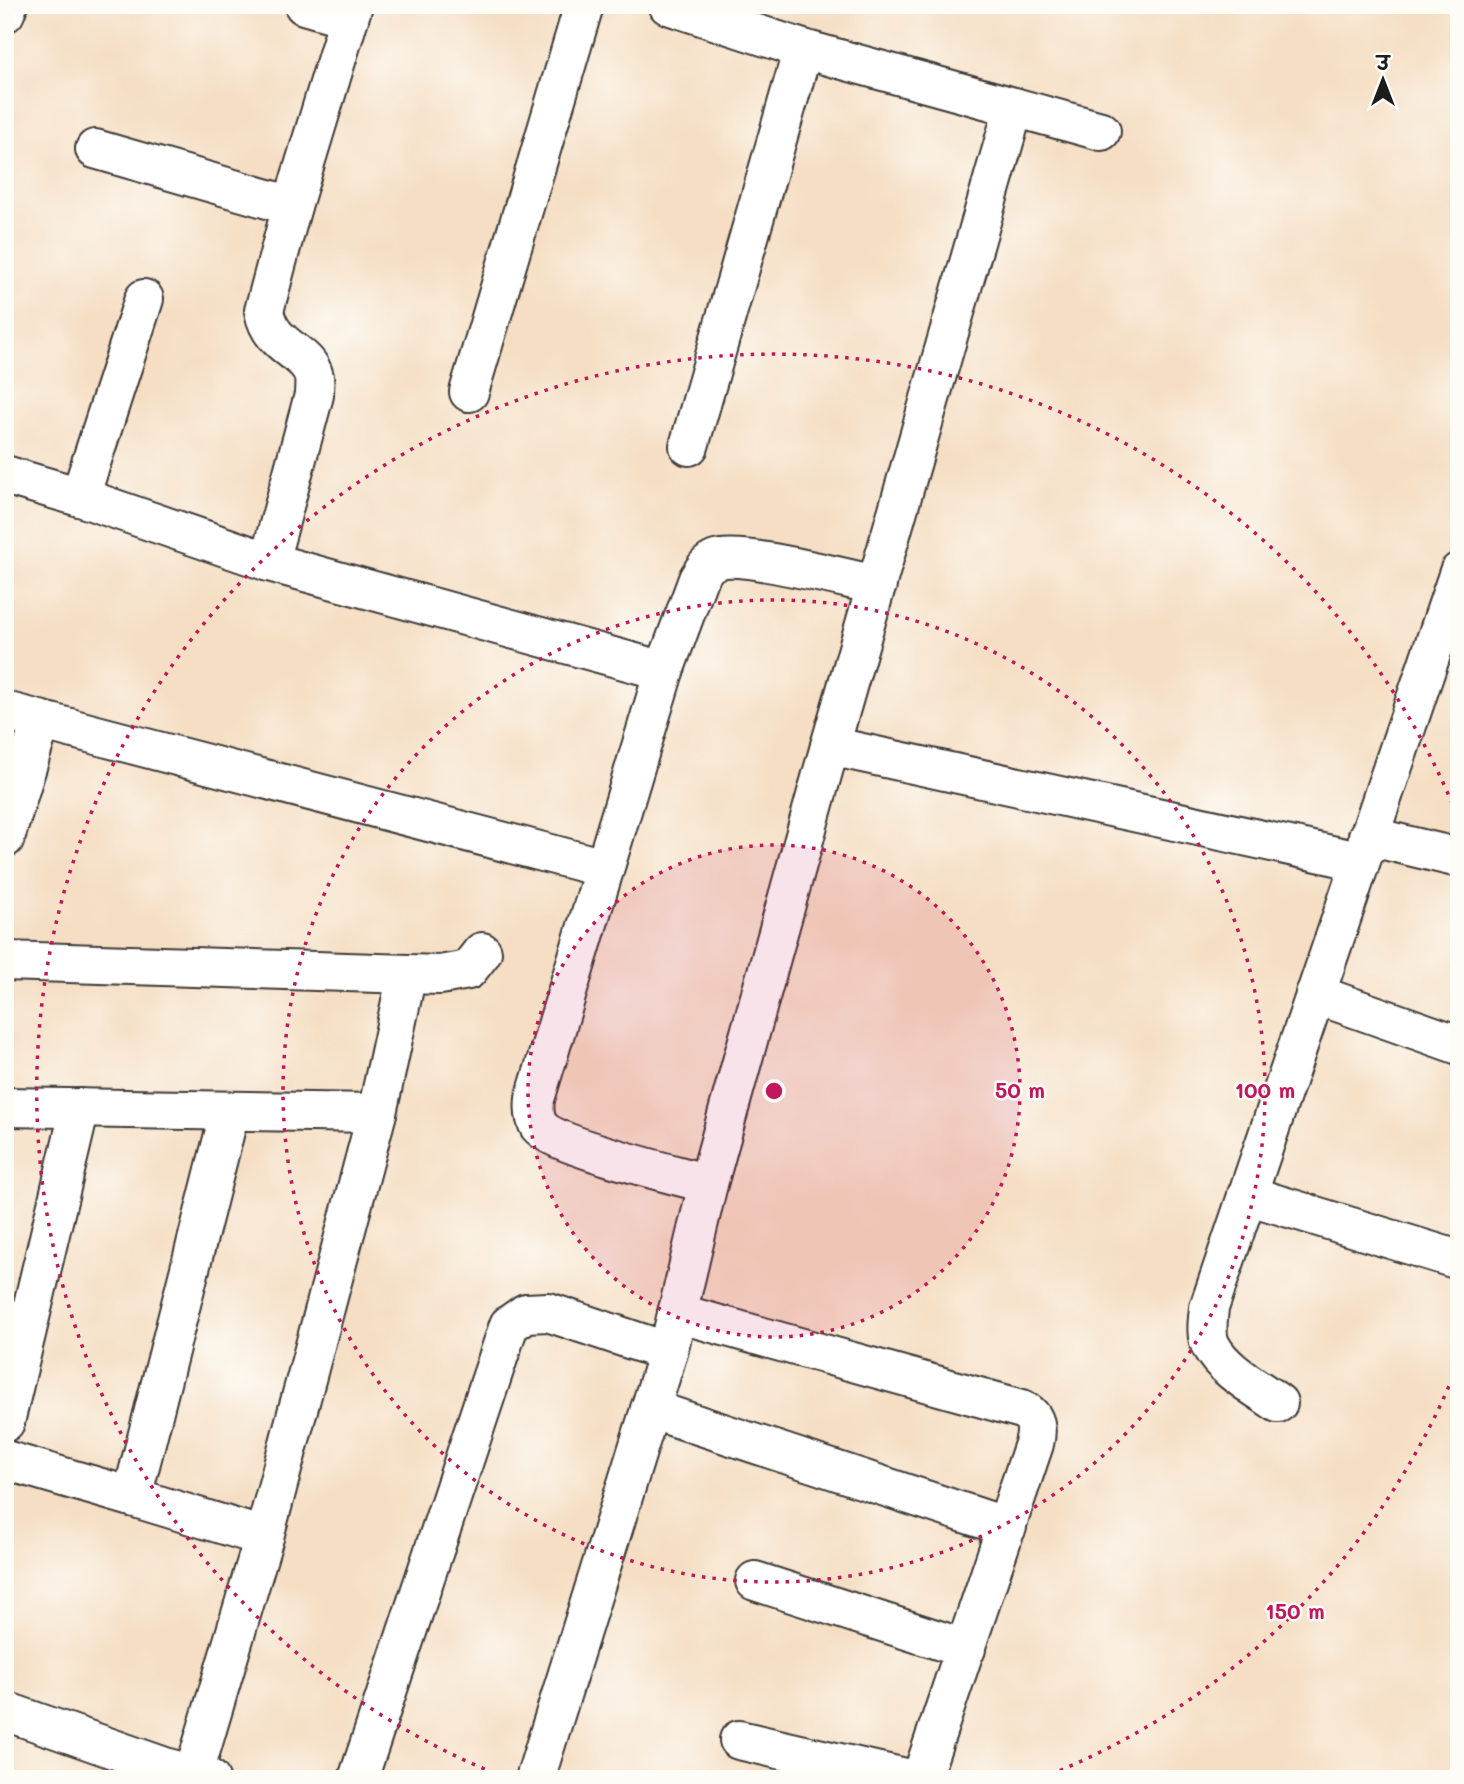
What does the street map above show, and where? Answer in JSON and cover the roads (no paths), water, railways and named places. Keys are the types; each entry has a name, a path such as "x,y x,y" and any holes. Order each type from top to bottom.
{"street":[{"path":"5,13 8,5"},
{"path":"269,562 314,395 314,377 309,366 273,335 266,324 264,311 292,206 351,12 304,5"},
{"path":"469,392 584,5"},
{"path":"686,8 803,49 1101,131"},
{"path":"689,446 803,49"},
{"path":"535,1779 668,1352 708,1184 1014,107"},
{"path":"95,149 292,206"},
{"path":"80,497 144,299"},
{"path":"5,475 80,497 269,562 664,671"},
{"path":"708,1184 579,1147 547,1134 538,1124 534,1113 535,1099 664,671 698,579 706,565 718,559 744,558 877,585"},
{"path":"1278,1403 1224,1363 1210,1344 1207,1324 1209,1308 1364,849 1453,610 1459,572"},
{"path":"5,838 23,716 604,868"},
{"path":"830,747 1364,849 1459,858"},
{"path":"5,961 407,974 459,973 468,970 482,952"},
{"path":"5,1712 165,1767 202,1776 377,1113 407,974"},
{"path":"1315,994 1459,1045"},
{"path":"5,1107 377,1113"},
{"path":"5,1422 80,1108"},
{"path":"132,1497 230,1111"},
{"path":"1247,1195 1459,1261"},
{"path":"358,1779 509,1325 526,1313 548,1312 668,1352"},
{"path":"677,1313 1022,1409 1031,1414 1036,1422 1034,1444 921,1779"},
{"path":"650,1409 1007,1527"},
{"path":"5,1460 264,1536"},
{"path":"755,1581 966,1649"},
{"path":"739,1740 910,1779"}]}
